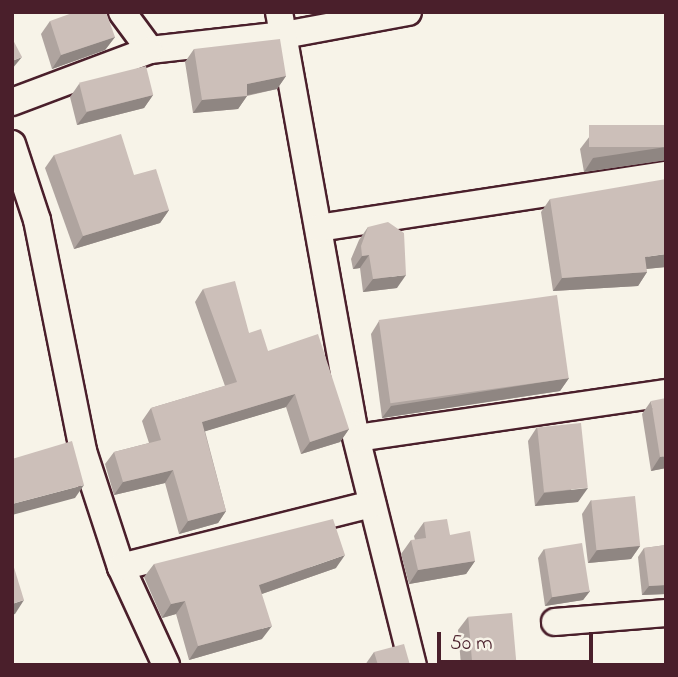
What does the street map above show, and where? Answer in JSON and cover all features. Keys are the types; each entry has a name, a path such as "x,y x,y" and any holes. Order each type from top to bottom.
{"street":[{"path":"122,12 150,50"},
{"path":"12,102 150,50 281,24 408,12"},
{"path":"281,24 357,438 413,665"},
{"path":"12,144 37,220 83,451 121,567 166,665"},
{"path":"319,228 666,175"},
{"path":"357,438 666,393"},
{"path":"121,567 372,504"},
{"path":"555,622 666,613"}],"building":[{"path":"75,12 106,12 115,37 61,55 50,21"},
{"path":"12,38 22,57 12,61"},
{"path":"280,39 286,76 247,84 247,96 202,100 194,49"},
{"path":"146,66 153,95 86,112 79,83"},
{"path":"589,125 666,125 666,147 589,147"},
{"path":"121,134 134,175 156,169 169,210 83,236 54,155"},
{"path":"666,179 666,254 645,257 647,272 562,278 550,199"},
{"path":"388,222 404,233 406,275 373,279 369,255 362,256 361,246 368,227"},
{"path":"235,281 249,333 261,329 268,351 318,334 349,429 310,442 295,394 202,422 226,511 188,521 173,470 123,482 114,452 161,440 151,408 237,382 203,289"},
{"path":"557,295 569,378 390,403 379,320"},
{"path":"666,398 666,456 660,457 651,401"},
{"path":"581,423 588,488 544,492 537,428"},
{"path":"72,441 84,485 12,504 12,459"},
{"path":"635,496 640,546 596,550 591,501"},
{"path":"333,519 345,555 259,585 272,626 198,646 185,601 171,604 154,564"},
{"path":"447,519 450,535 470,531 475,561 418,570 411,540 426,538 424,522"},
{"path":"582,543 590,591 552,597 544,549"},
{"path":"666,545 666,585 649,586 644,548"},
{"path":"12,561 24,600 12,604"},
{"path":"512,613 517,665 472,665 468,617"},
{"path":"404,644 410,665 378,665 374,652"}]}
